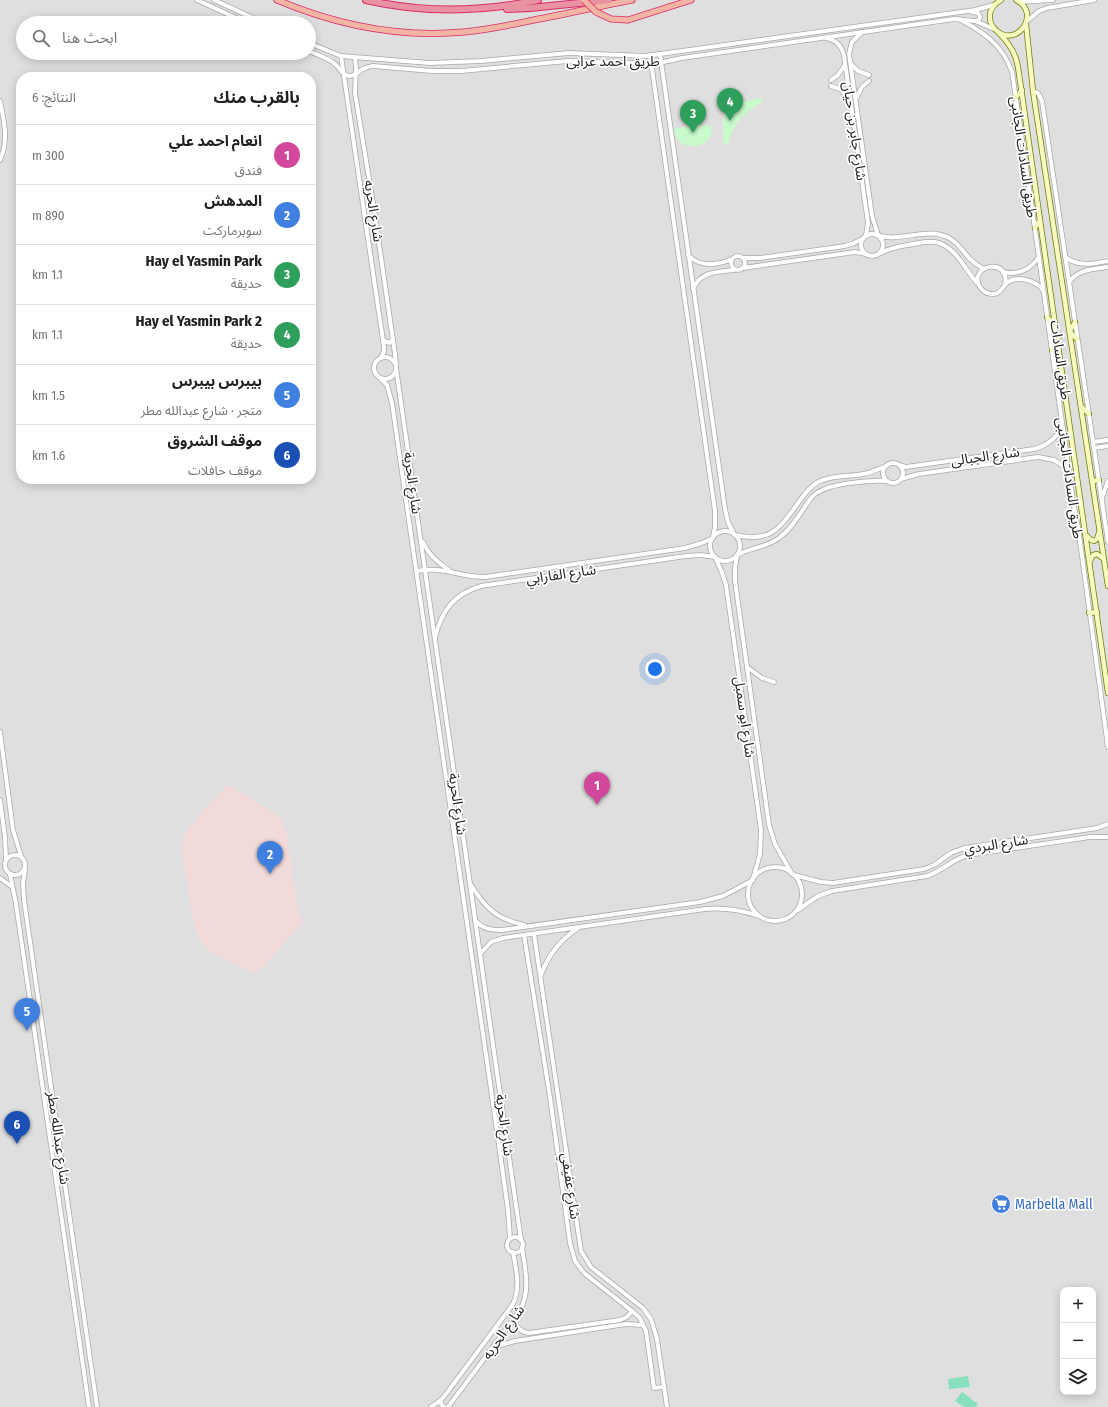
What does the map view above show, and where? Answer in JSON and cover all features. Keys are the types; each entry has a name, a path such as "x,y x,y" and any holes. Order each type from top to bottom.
{"highway":[{"path":"277,0 313,14 352,25 392,31 428,33 464,32 498,27 632,0"},
{"path":"366,0 434,9 496,7 538,0"},
{"path":"584,0 596,12 611,19 628,20 691,0"},
{"path":"496,7 513,9 530,8 609,0"}],"main road":[{"path":"994,29 990,18 991,11 994,5 1000,0"},
{"name":"طريق السادات","path":"1018,1 1027,13 1026,23 1033,91 1108,586"},
{"path":"1000,33 1005,35 1013,35 1021,31 1026,23"},
{"name":"طريق السادات","path":"994,29 1000,33 1011,46 1018,63 1108,693"},
{"path":"1015,98 1022,90"},
{"path":"1035,228 1040,220"},
{"path":"1047,317 1056,326"},
{"path":"1075,322 1070,331 1077,339"},
{"path":"1052,350 1058,339"},
{"path":"1081,406 1089,414"},
{"path":"1092,481 1098,480"},
{"path":"1086,535 1090,540 1094,541 1097,539 1100,532"},
{"path":"1090,561 1093,555 1097,554 1104,559"},
{"path":"1089,613 1097,612"}],"street":[{"path":"197,0 232,16"},
{"path":"214,0 249,16"},
{"path":"1018,1 1052,0"},
{"path":"1026,23 1043,9 1073,2 1094,0"},
{"name":"طريق احمد عرابى","path":"316,46 341,56 430,63 480,61 576,53 650,55 969,11 994,5"},
{"path":"969,11 979,14 979,20 975,21"},
{"path":"928,16 929,21"},
{"name":"طريق احمد عرابى","path":"343,74 349,76 364,68 373,66 439,71 481,70 576,61 651,64 929,21 959,18 975,21 994,29"},
{"name":"طريق السادات الجانبى","path":"959,18 982,32 998,47 1010,67 1035,228 1038,258 1044,291 1108,747"},
{"name":"شارع جابر بن حيان","path":"863,31 854,38 850,46 849,54 872,216 879,235"},
{"path":"789,37 789,42"},
{"name":"شارع جابر بن حيان","path":"823,37 833,40 840,46 843,53 868,223 864,237"},
{"path":"576,53 576,61"},
{"path":"660,54 725,509 728,522 740,545 737,556"},
{"path":"316,55 334,64 343,74"},
{"path":"650,55 715,516 713,537 710,548 715,557 718,560 730,560 747,550 767,544 779,538 793,523 811,498 820,490 869,481 888,481 893,483 901,479 903,471 899,465 894,463 870,472 825,479 808,490 779,527 770,534 754,537 723,531 713,537"},
{"name":"شارع الحريه","path":"341,56 383,340 384,351 381,358"},
{"name":"شارع الحريه","path":"355,58 355,93 374,209 396,366"},
{"path":"373,66 371,62 374,59"},
{"path":"489,69 490,60"},
{"path":"480,61 481,70"},
{"path":"851,63 858,71 869,75"},
{"path":"831,80 838,75 845,64"},
{"path":"856,99 859,90 869,81"},
{"path":"831,86 844,92 850,100"},
{"name":"طريق السادات الجانبى","path":"1033,91 1038,93 1041,98 1108,542"},
{"path":"346,94 355,93"},
{"path":"0,101 5,137 4,150 0,160"},
{"path":"364,210 374,209"},
{"path":"673,215 682,213"},
{"path":"688,254 695,261 707,264 719,263 732,259 736,256 743,258 755,258 845,246 854,243 872,233 894,238 932,233 944,235 954,241 972,261 984,269"},
{"path":"879,235 884,244 881,252"},
{"path":"864,237 861,247 866,254"},
{"path":"693,290 697,281 705,275 714,272 739,271 743,268 855,252 872,256 895,247 928,242 939,243 949,248 984,292 992,294 1000,291 1005,285 1013,281 1028,280 1037,284 1044,291"},
{"path":"1065,257 1074,262 1083,264 1108,261"},
{"path":"743,258 745,264 743,268"},
{"path":"979,285 978,277 984,269 988,267 996,267 1003,272 1009,273 1021,272 1031,266 1038,258"},
{"path":"732,259 731,264 734,270"},
{"path":"1069,282 1075,275 1084,271 1108,267"},
{"path":"1003,272 1006,278 1005,285"},
{"path":"383,340 388,343 393,339"},
{"path":"691,342 700,341"},
{"path":"381,358 390,358 396,366 394,374 391,377 385,379 380,378 376,373 376,362 381,358"},
{"name":"شارع الحرية","path":"396,366 521,1240"},
{"name":"شارع الحرية","path":"380,378 387,385 391,398 401,462 497,1131 510,1239"},
{"path":"391,398 396,394 399,394 401,397"},
{"name":"شارع الجبالى","path":"899,465 906,467 1034,449 1053,440 1063,428"},
{"path":"1093,442 1108,440"},
{"path":"1094,448 1108,446"},
{"name":"شارع الجبالى","path":"901,479 919,474 1038,457 1054,460 1069,470"},
{"path":"401,462 410,461"},
{"path":"886,466 883,474 888,481"},
{"path":"1102,501 1108,480"},
{"name":"شارع الفارابي","path":"420,535 430,553 439,563 451,571"},
{"name":"شارع الفارابي","path":"416,571 437,569 476,577 496,575 691,547 713,537"},
{"name":"شارع الفارابي","path":"435,639 445,611 455,600 475,588 497,583 686,556 700,555 715,557"},
{"name":"شارع ابو سمبل","path":"737,556 735,581 771,832 778,850 793,874"},
{"path":"622,557 623,565"},
{"name":"شارع ابو سمبل","path":"715,557 726,585 762,838 760,854 753,879"},
{"path":"496,575 497,583"},
{"path":"736,651 745,650"},
{"path":"430,663 438,662"},
{"path":"747,668 762,678 774,682"},
{"path":"0,732 13,830 21,856 25,862 24,870 19,874 10,874 5,867 5,832 0,800"},
{"path":"750,753 759,752"},
{"path":"445,771 454,770"},
{"name":"شارع البردي","path":"793,874 821,882 833,883 890,875 924,869 934,865 956,851 983,845 1097,828 1108,824"},
{"path":"5,832 10,833 13,830"},
{"path":"1063,833 1064,841"},
{"name":"شارع البردي","path":"798,910 818,896 832,891 927,876 960,858 984,852 1096,836 1108,837"},
{"path":"983,845 984,852"},
{"path":"456,849 465,848"},
{"path":"6,860 9,856 14,854 21,856"},
{"path":"475,920 486,928 502,930 708,901 730,893 753,879 763,870 775,868 787,870 793,874 801,885 801,904 798,910 790,917 780,921 770,921 760,916 735,909 711,908 503,938 492,942 480,954"},
{"name":"شارع عبدالله مطر","path":"24,870 24,900 86,1327 96,1407"},
{"name":"شارع عبدالله مطر","path":"10,874 88,1407"},
{"path":"890,875 891,882"},
{"path":"0,878 11,886"},
{"path":"753,879 748,896 752,908 760,916"},
{"path":"470,883 481,901 492,912 506,920 527,926"},
{"path":"15,902 19,899 24,900"},
{"path":"588,917 589,926"},
{"path":"540,976 555,948 570,933 579,927"},
{"path":"502,930 501,933 503,938"},
{"name":"شارع عفيفي","path":"534,934 580,1246 587,1262 609,1282 643,1308 651,1319 657,1339 667,1407"},
{"name":"شارع عفيفي","path":"524,935 549,1091 571,1249 579,1268 589,1278 604,1288 640,1318 646,1331 654,1388 664,1387"},
{"path":"480,1013 488,1012"},
{"path":"36,1048 45,1047"},
{"path":"497,1131 505,1129"},
{"path":"509,1221 514,1222 518,1220"},
{"path":"62,1222 71,1222"},
{"path":"516,1237 521,1240 522,1246 519,1251 512,1252 508,1246 510,1239 516,1237"},
{"name":"شارع الحريه","path":"448,1407 514,1320 526,1297 527,1283 522,1246"},
{"name":"شارع الحريه","path":"431,1407 441,1400 513,1304 518,1290 518,1278 512,1252"},
{"path":"516,1268 520,1266 525,1270"},
{"path":"604,1288 609,1282"},
{"path":"514,1320 521,1331 529,1333 622,1320 629,1316 632,1311"},
{"path":"494,1347 515,1341 626,1324 644,1325"},
{"path":"77,1328 86,1327"},
{"path":"654,1381 662,1380"},
{"path":"441,1400 444,1407"}],"shaded area":[{"path":"0,0 1108,0 1108,1407 0,1407"},
{"path":"228,785 276,814 281,820 287,834 298,911 303,923 266,964 254,973 214,954 205,947 199,938 194,925 182,851 183,840 186,832 205,808"}],"green space":[{"path":"761,98 762,102 740,119 733,130 728,144 724,145 723,122 728,110 732,106 739,103"},
{"path":"711,125 711,136 705,143 696,146 687,146 680,142 676,137 674,128"},
{"path":"968,1376 970,1387 949,1389 948,1379"},
{"path":"962,1392 978,1404 976,1407 964,1407 955,1401"}],"place":[{"name":"Hay el Yasmin Park 2","path":"730,121"},
{"name":"Hay el Yasmin Park","path":"693,133"},
{"name":"انعام احمد علي","path":"597,805"},
{"name":"المدهش","path":"270,874"},
{"name":"بيبرس بيبرس","path":"27,1031"},
{"name":"موقف الشروق","path":"17,1144"},
{"name":"Marbella Mall","path":"1001,1204"}]}
